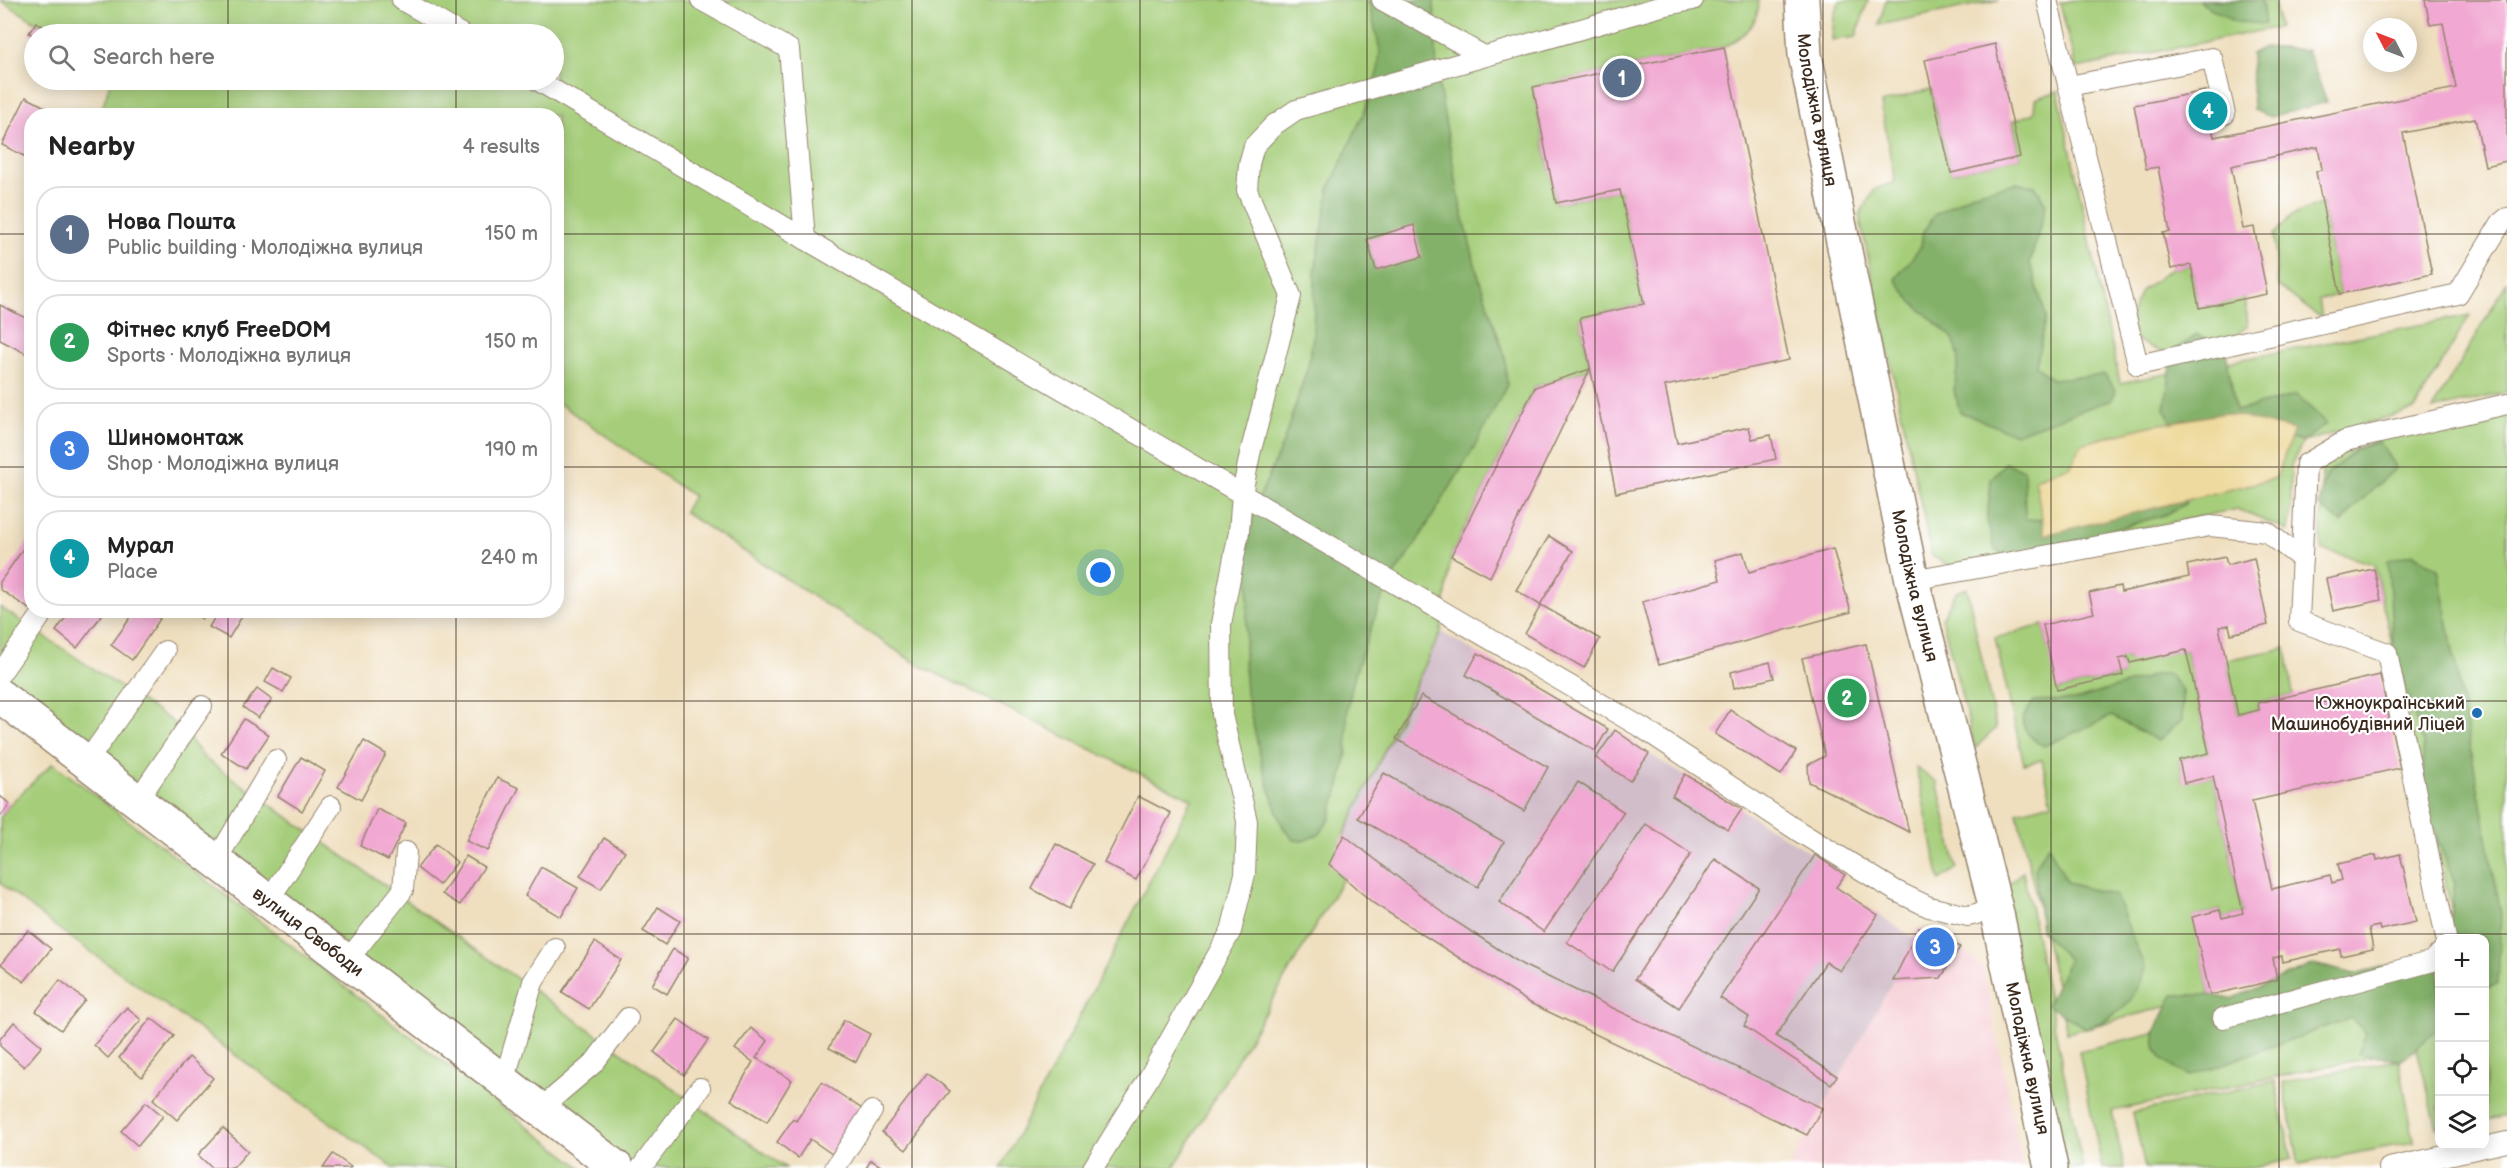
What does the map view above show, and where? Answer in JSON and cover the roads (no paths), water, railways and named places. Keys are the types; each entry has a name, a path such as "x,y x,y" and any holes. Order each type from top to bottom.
{"street":[{"name":"Молодіжна вулиця","path":"1802,0 1805,55 1912,580 1996,909 2051,1168"},
{"name":"вулиця Свободи","path":"0,696 617,1168"}],"lane":[{"path":"402,0 444,24"},
{"path":"701,0 789,49 805,239"},
{"path":"1382,0 1412,9 1484,56"},
{"path":"1093,1168 1147,1081 1231,931 1245,874 1247,821 1222,715 1221,624 1239,532 1242,494 1250,454 1291,296 1247,189 1249,164 1254,146 1274,125 1296,110 1662,6 1693,0"},
{"path":"2047,0 2138,365 2458,294 2501,223 2507,219"},
{"path":"2069,86 2212,58 2225,114"},
{"path":"554,90 1644,729 1798,831 1896,891 1929,907 1968,916 1996,909"},
{"path":"2445,934 2386,653 2299,621 2306,464 2345,441 2507,404"},
{"path":"1912,580 2210,526 2267,532 2302,559"},
{"path":"0,674 39,618"},
{"path":"86,763 165,651"},
{"path":"137,801 202,706"},
{"path":"216,861 276,760"},
{"path":"268,901 331,806"},
{"path":"347,961 403,890 406,852"},
{"path":"504,1081 533,982 555,948"},
{"path":"2223,1018 2433,961 2435,958"},
{"path":"540,1109 593,1064 628,1018"},
{"path":"641,1168 700,1088"},
{"path":"835,1168 872,1111"},
{"path":"2389,1168 2507,1142"}],"place":[{"name":"Нова Пошта","path":"1622,78"},
{"name":"Мурал","path":"2208,111"},
{"name":"Фітнес клуб FreeDOM","path":"1847,698"},
{"name":"Южноукраїнський Машинобудівний Ліцей","path":"2477,713"},
{"name":"Шиномонтаж","path":"1935,947"}]}
